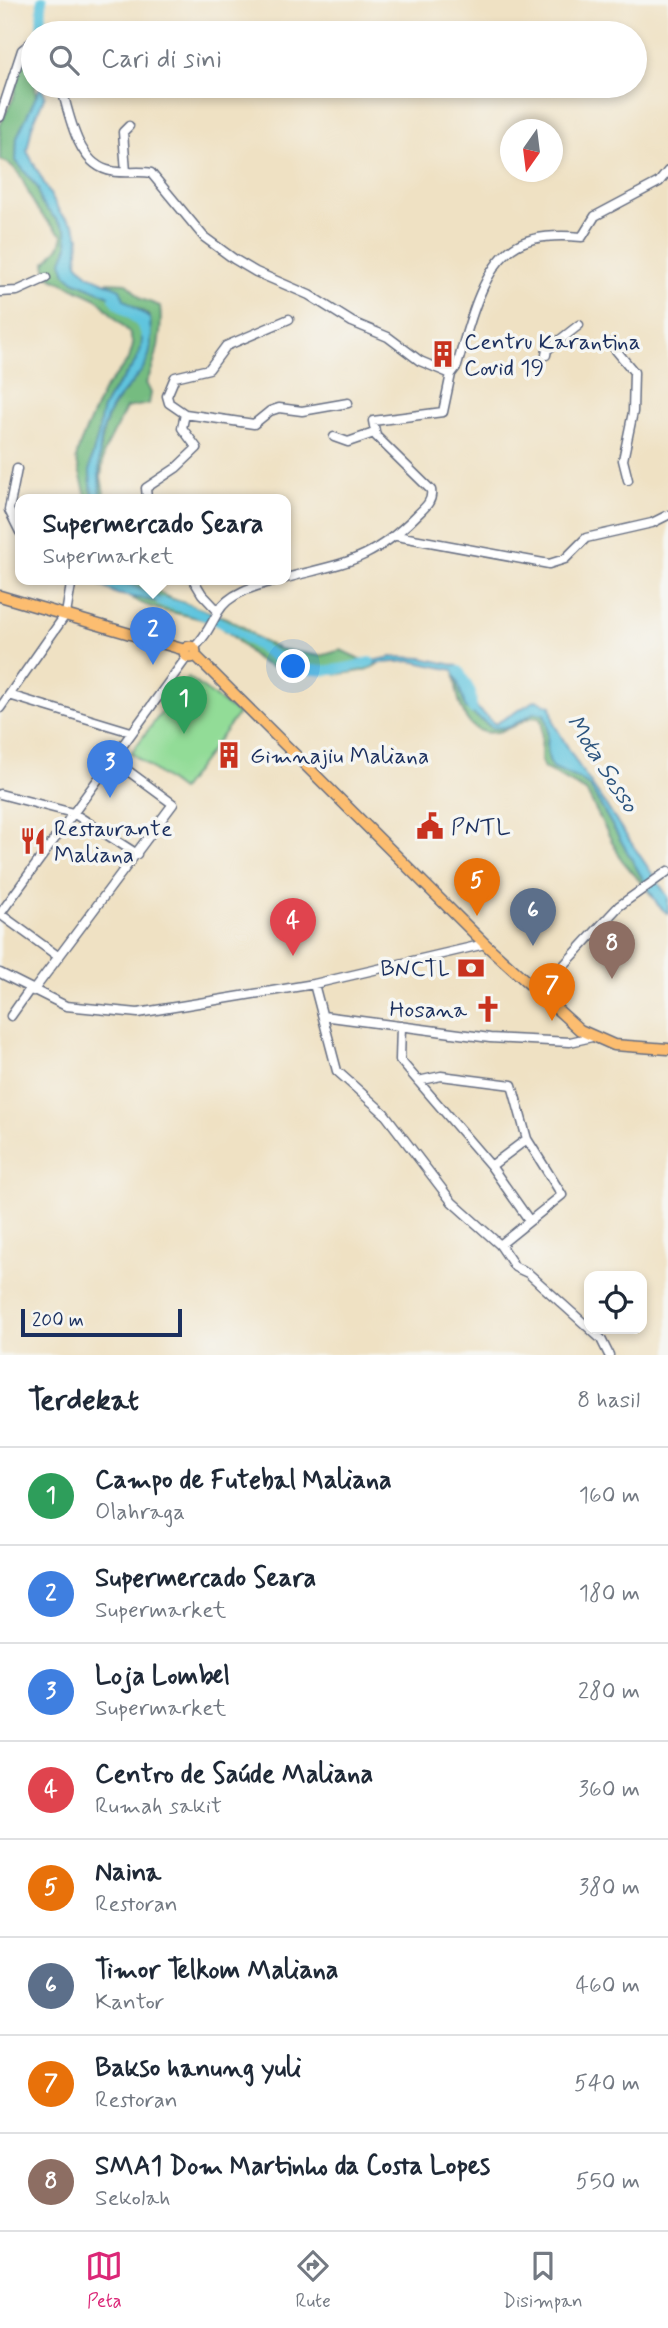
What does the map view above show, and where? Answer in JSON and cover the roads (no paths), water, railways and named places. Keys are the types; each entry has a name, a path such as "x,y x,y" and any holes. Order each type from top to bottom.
{"main road":[{"path":"0,596 190,653 538,993 592,1037 614,1045 668,1049"}],"street":[{"path":"0,117 4,92 21,52"},
{"path":"65,98 84,151 101,168 151,173 158,178 204,237 234,259 256,272 309,295 352,322 388,337 420,360 451,374"},
{"path":"126,172 123,132 129,126"},
{"path":"291,577 364,558 397,536 430,502 431,490 374,433 373,421 443,412 451,374 457,366 482,292 510,250 554,236 582,237 593,218 611,205 659,182 668,171"},
{"path":"0,292 17,291 46,278"},
{"path":"289,319 226,346 209,369 175,377 167,396 169,403 185,414 254,424 270,411 279,408 302,411 348,403"},
{"path":"546,355 547,350 579,325"},
{"path":"610,343 634,372 633,412 623,460 628,480"},
{"path":"147,494 146,488 176,468 197,448 182,428 185,414"},
{"path":"334,437 348,442 374,433"},
{"path":"15,522 9,510 17,469"},
{"path":"397,536 549,564 565,559 586,538 635,528 668,515"},
{"path":"0,708 66,614 71,585"},
{"path":"198,585 218,611"},
{"path":"59,957 0,914 131,732 190,653 208,635 218,611 244,590 262,585"},
{"path":"9,695 131,732"},
{"path":"11,1016 59,957 173,804 112,759"},
{"path":"0,794 73,813 136,854"},
{"path":"538,993 619,906 664,873"},
{"path":"0,972 66,1006 138,1013 314,984 485,944"},
{"path":"314,984 337,1071 391,1121 452,1202 500,1245 515,1267 528,1273 584,1324"},
{"path":"323,1016 490,1038 570,1042 592,1037"},
{"path":"401,1026 401,1060 491,1166 529,1220"},
{"path":"418,1081 441,1076 512,1086 527,1139 562,1195 500,1245"},
{"path":"491,1166 527,1139"},
{"path":"595,1334 601,1339 609,1355"}],"water":[{"path":"35,98 44,98 32,126 27,151 60,213 74,225 79,238 77,263 88,275 120,289 124,299 150,319 151,343 148,359 111,409 106,420 100,453 100,494 92,494 90,472 101,415 109,397 137,359 142,336 140,320 117,307 110,296 74,281 66,274 62,261 68,246 66,230 41,203 38,188 16,161 17,137"},
{"path":"100,585 131,585 174,605 117,594"},
{"path":"393,657 422,658 458,666 477,708 495,724 536,700 551,706 554,724 577,763 668,897 668,914 658,905 590,787 552,767 544,714 535,712 509,727 493,728 466,709 454,670 411,661 349,665"}],"waterway":[{"name":"Mota Sosso","path":"41,21 42,0"},
{"name":"Mota Sosso","path":"114,298 141,324 146,335"},
{"name":"Mota Sosso","path":"161,602 216,620 278,659 301,668 327,670 370,662"},
{"name":"Mota Sosso","path":"459,671 471,692 472,709"}],"place":[{"name":"Centru Karantina Covid 19","path":"443,354"},
{"name":"Supermercado Seara","path":"153,665"},
{"name":"Campo de Futebal Maliana","path":"184,734"},
{"name":"Gimnajiu Maliana","path":"229,755"},
{"name":"Loja Lombel","path":"110,798"},
{"name":"PNTL","path":"430,826"},
{"name":"Restaurante Maliana","path":"33,841"},
{"name":"Naina","path":"477,916"},
{"name":"Timor Telkom Maliana","path":"533,946"},
{"name":"Centro de Saúde Maliana","path":"293,956"},
{"name":"BNCTL","path":"471,968"},
{"name":"SMA1 Dom Martinho da Costa Lopes","path":"612,979"},
{"name":"Hosana","path":"488,1009"},
{"name":"Bakso hanung yuli","path":"552,1021"}]}
